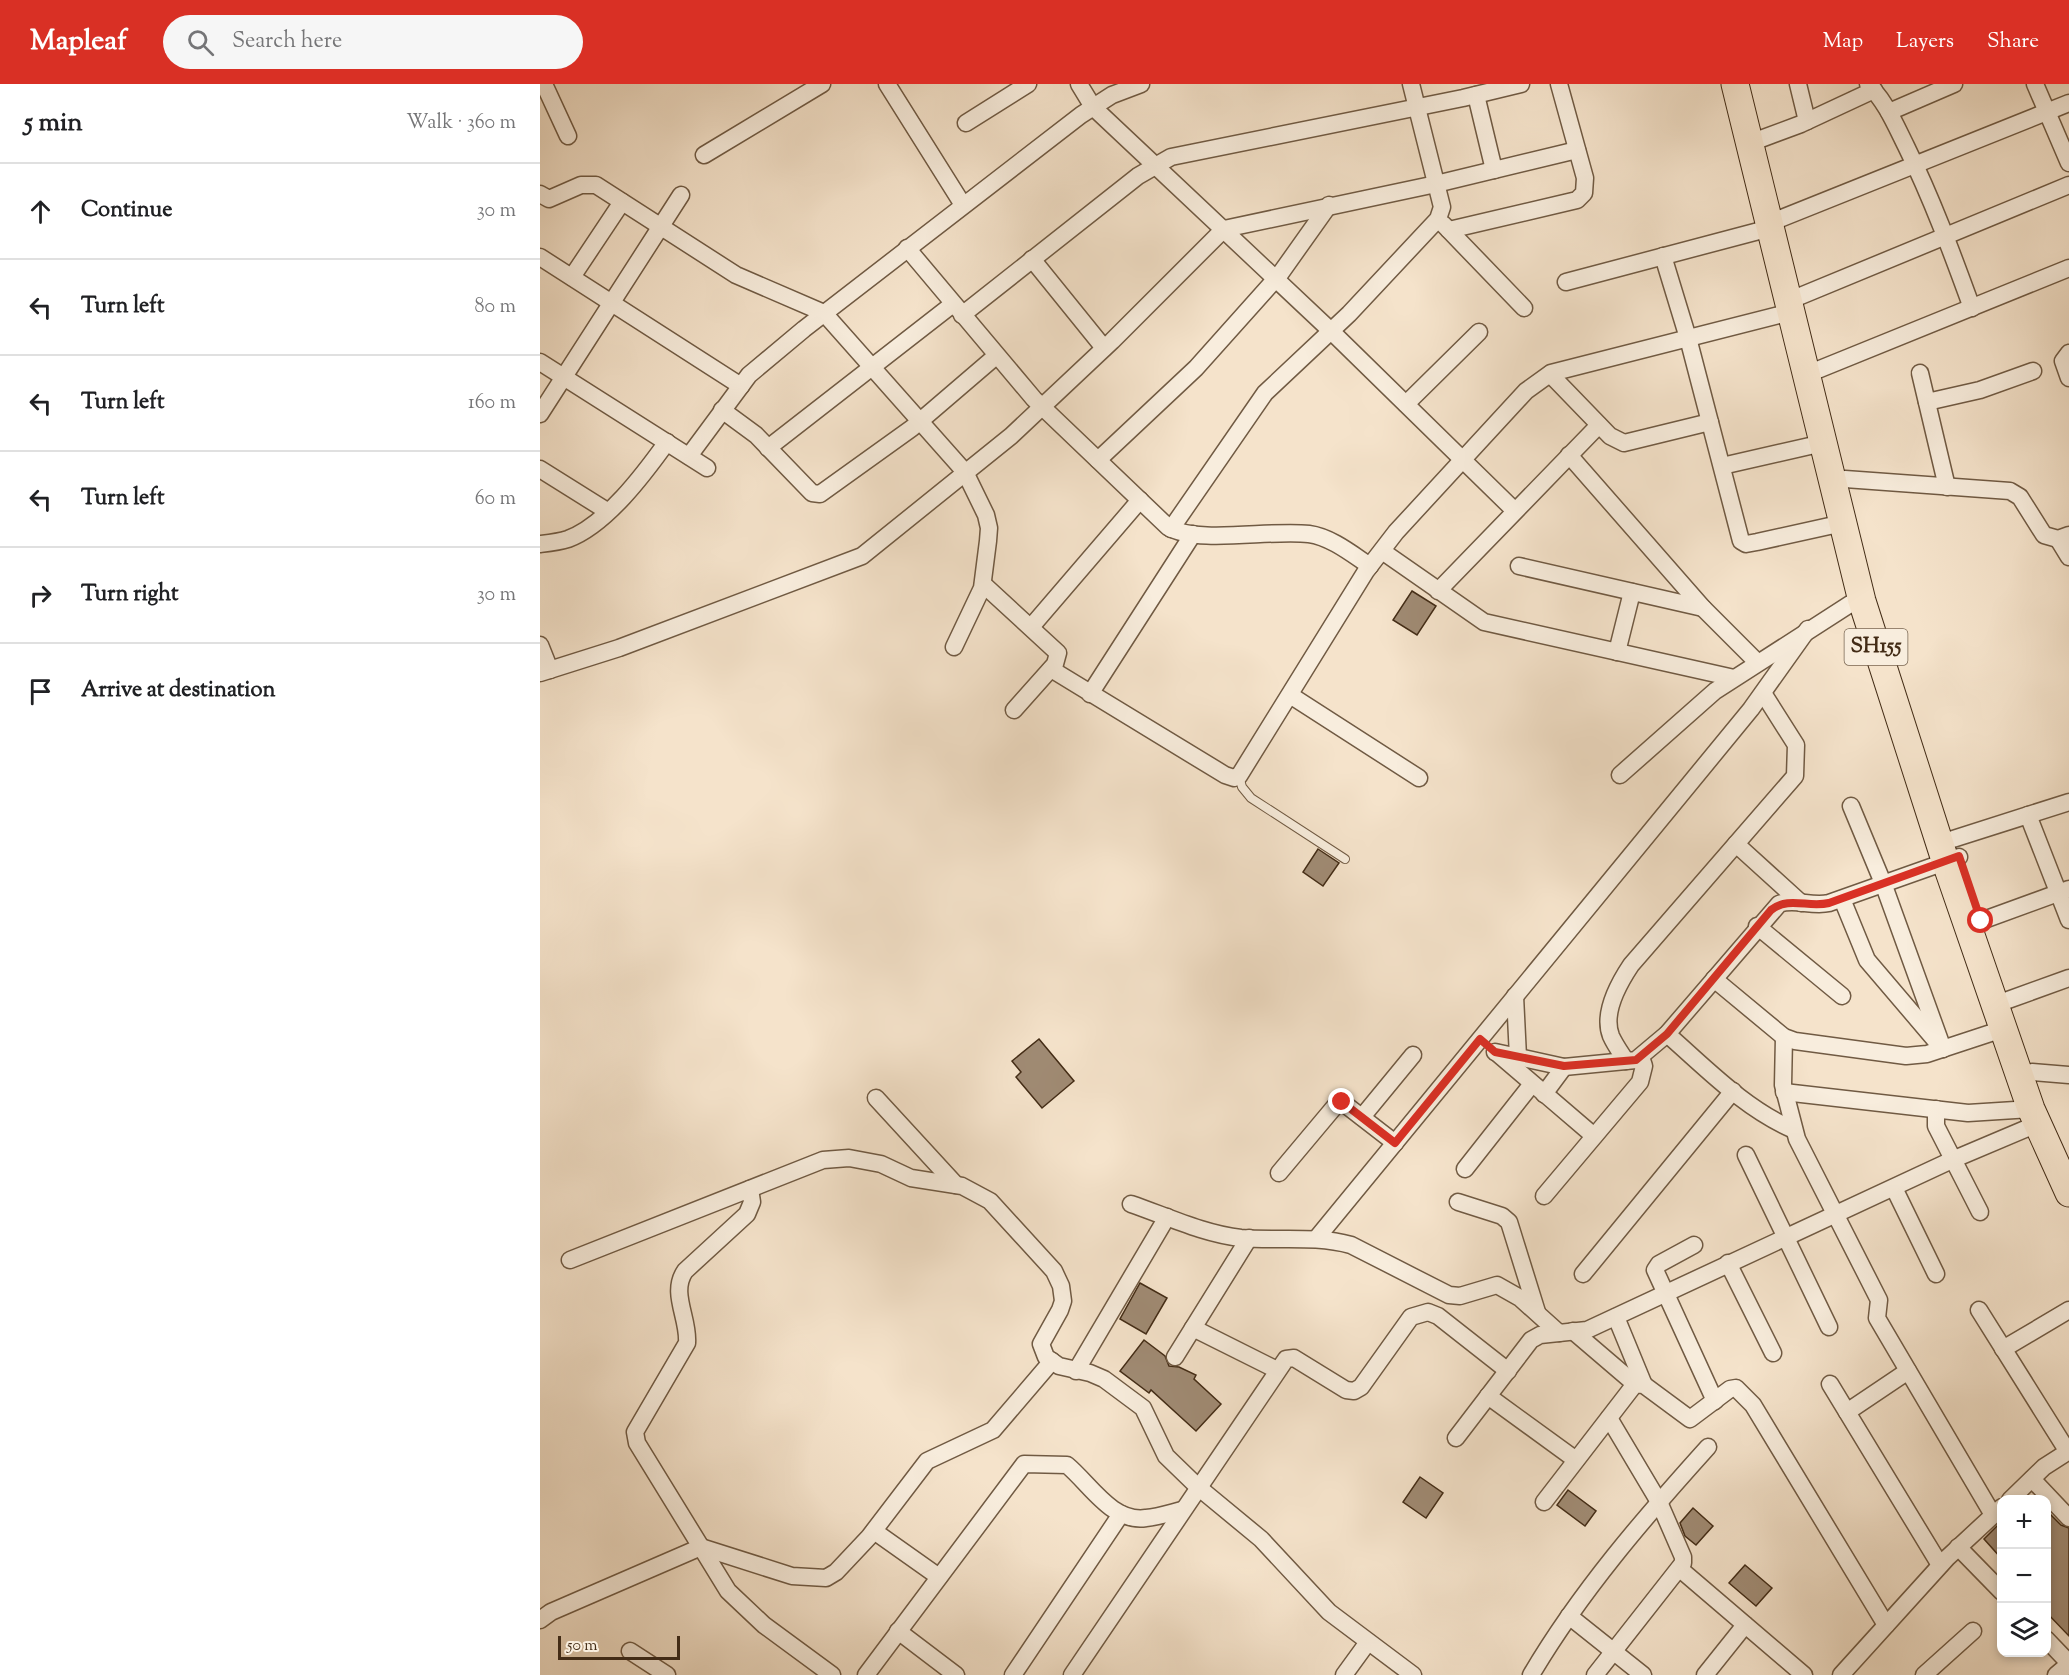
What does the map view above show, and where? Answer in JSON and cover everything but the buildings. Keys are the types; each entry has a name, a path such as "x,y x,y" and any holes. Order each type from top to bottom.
{"main road":[{"name":"SH155","path":"1734,84 1774,224 1794,305 1823,443 1861,597 1952,852 1981,921 2032,1072 2069,1162"},
{"name":"SH155","path":"1744,84 1758,140 1774,224"},
{"name":"SH155","path":"1794,305 2004,1029 2034,1116 2069,1193"}],"street":[{"path":"544,84 568,136"},
{"path":"704,155 822,84"},
{"path":"887,84 963,205"},
{"path":"966,123 1028,84"},
{"path":"1079,84 1093,107 1224,228 1515,511"},
{"path":"689,456 749,375 824,313 1093,107 1112,95 1141,84"},
{"path":"1411,84 1442,207 1444,225 1524,308"},
{"path":"768,448 873,368 1032,259 1154,165 1190,151 1418,107 1521,84"},
{"path":"1171,529 1265,393 1444,225 1577,200 1584,193 1586,186 1578,150 1559,84"},
{"path":"1798,84 1807,121"},
{"path":"2036,84 2069,163"},
{"path":"1889,112 1949,85"},
{"path":"1758,140 1807,121 1871,87 1889,112 1915,166 1946,236 1972,308"},
{"path":"1476,95 1494,170"},
{"path":"1566,282 1774,224 2069,103"},
{"path":"540,645 545,671 619,648 862,556 1011,436 1104,348 1224,228 1436,184 1578,150"},
{"path":"540,194 549,199 590,183 736,275 824,313 964,472 989,528 983,584 975,606 954,647"},
{"path":"1051,669 1225,775 1234,778 1239,776 1370,566 1526,391 1550,374 1688,338 1794,305 1946,236 2069,185"},
{"path":"540,414 681,195"},
{"path":"572,277 622,202"},
{"path":"1098,460 1196,368 1275,279 1329,205"},
{"path":"907,249 996,356 1042,407 1171,529 1193,534 1309,534 1334,543 1370,566"},
{"path":"1663,256 1688,338 1738,535 1746,544 1843,523"},
{"path":"540,257 741,386"},
{"path":"1032,259 1104,348"},
{"path":"1815,371 2069,268"},
{"path":"1406,404 1479,332"},
{"path":"2069,353 2063,362 2069,378"},
{"path":"722,410 756,435 812,493 820,494 920,422 996,356"},
{"path":"540,362 707,468"},
{"path":"1927,402 1980,390 2033,371"},
{"path":"1920,373 1947,487"},
{"path":"1550,374 1610,436 1624,442 1710,422"},
{"path":"1438,591 1599,425"},
{"path":"540,544 575,536 607,511 631,490 666,442"},
{"path":"1722,466 1823,443"},
{"path":"1569,455 1703,608 1757,662"},
{"path":"540,469 607,511"},
{"path":"1845,479 2016,493 2044,535 2063,537 2069,557"},
{"path":"1031,627 1140,500"},
{"path":"1090,694 1193,534"},
{"path":"1382,550 1484,622 1734,678"},
{"path":"1519,566 1703,608"},
{"path":"983,584 1058,653 1051,669 1014,710"},
{"path":"1617,652 1632,592"},
{"path":"1620,775 1715,691 1861,597"},
{"path":"1316,1239 1763,693 1808,629"},
{"path":"1544,1197 1640,1082 1644,1066 1634,1059 1609,1029 1615,994 1621,980 1631,965 1795,776 1796,745 1763,693"},
{"path":"1290,695 1419,777"},
{"path":"1495,1052 1564,1066 1634,1059 1667,1034 1779,904 1819,905 1842,898 1883,883 2028,815 2069,802"},
{"path":"1851,806 1883,883 1942,1049"},
{"path":"2028,815 2063,891 2069,920"},
{"path":"1736,844 1801,903"},
{"path":"1981,921 2063,891"},
{"path":"1842,898 1867,960 1942,1049"},
{"path":"1757,927 1842,996"},
{"path":"2008,1000 2069,978"},
{"path":"1714,979 1784,1037 1795,1041 1906,1056 1927,1054 2004,1029"},
{"path":"1515,996 1518,1057"},
{"path":"1667,1034 1765,1116 1794,1130"},
{"path":"1784,1037 1784,1092 1794,1130 1879,1300 1877,1318 1997,1511 1940,1565 1841,1675"},
{"path":"1480,1039 1593,1136"},
{"path":"1362,1117 1413,1055"},
{"path":"1465,1169 1538,1089 1564,1066"},
{"path":"2032,1072 2069,1075"},
{"path":"1583,1274 1733,1091"},
{"path":"1784,1092 1968,1113 2034,1116"},
{"path":"876,1098 956,1185"},
{"path":"1279,1173 1336,1105 1342,1102 1395,1143"},
{"path":"1936,1109 1936,1126 1980,1212"},
{"path":"1456,1438 1532,1341 1540,1335 1587,1330 1894,1188 2034,1116"},
{"path":"1746,1155 1829,1327"},
{"path":"570,1260 823,1160 849,1158 881,1164 911,1178 956,1185 977,1191 990,1201 1054,1271 1061,1286 1063,1300 1041,1344 1041,1350 1059,1366 1104,1379 1143,1408 1166,1456 1198,1487 1261,1539 1329,1612 1413,1675"},
{"path":"1894,1188 1936,1274"},
{"path":"750,1189 751,1209 685,1271 679,1280 678,1289 687,1343 635,1432 637,1443 736,1600 764,1625 832,1675"},
{"path":"1458,1202 1502,1216 1509,1222 1537,1314"},
{"path":"1131,1204 1215,1233 1249,1238 1316,1239 1351,1245 1449,1295 1456,1296 1497,1285 1520,1298 1537,1314 1690,1419 1736,1388 1753,1405 1886,1625"},
{"path":"1076,1371 1167,1217"},
{"path":"1175,1357 1249,1238"},
{"path":"1694,1245 1656,1266 1655,1270 1715,1401"},
{"path":"1728,1263 1773,1353"},
{"path":"1438,1316 1456,1296"},
{"path":"2004,1349 2069,1310"},
{"path":"1979,1311 2068,1451 2015,1495"},
{"path":"1072,1675 1286,1359 1294,1358 1346,1390 1354,1391 1361,1387 1411,1317 1428,1312 1438,1316 1508,1371"},
{"path":"1616,1317 1640,1384"},
{"path":"1193,1328 1277,1370"},
{"path":"540,1620 551,1612 701,1547 792,1576 826,1578 836,1572 874,1530 927,1461 993,1430 1052,1361"},
{"path":"1847,1412 1908,1371"},
{"path":"1544,1502 1609,1418 1640,1384"},
{"path":"1830,1384 1940,1565"},
{"path":"1488,1396 1576,1460"},
{"path":"1595,1675 1680,1569 1683,1557 1659,1502 1609,1418"},
{"path":"1531,1675 1569,1616 1659,1502 1708,1448"},
{"path":"866,1675 1024,1464 1067,1466 1121,1514 1144,1519 1182,1510"},
{"path":"2032,1479 2069,1518"},
{"path":"1013,1675 1121,1514"},
{"path":"874,1530 939,1577"},
{"path":"1958,1547 1997,1589"},
{"path":"1680,1569 1804,1675"},
{"path":"1569,1616 1643,1675"},
{"path":"1705,1675 1745,1625"},
{"path":"898,1631 956,1675"},
{"path":"1924,1675 1973,1631"},
{"path":"1344,1675 1368,1642"},
{"path":"2051,1644 2069,1664 2056,1675"},
{"path":"630,1651 667,1675"}],"lane":[{"path":"1239,776 1242,787 1251,798 1345,859"}],"route":[{"path":"1342,1102 1395,1143 1480,1039 1495,1052 1564,1066 1636,1060 1667,1034 1771,910 1785,902 1819,905 1829,903 1959,856 1981,921"}]}
